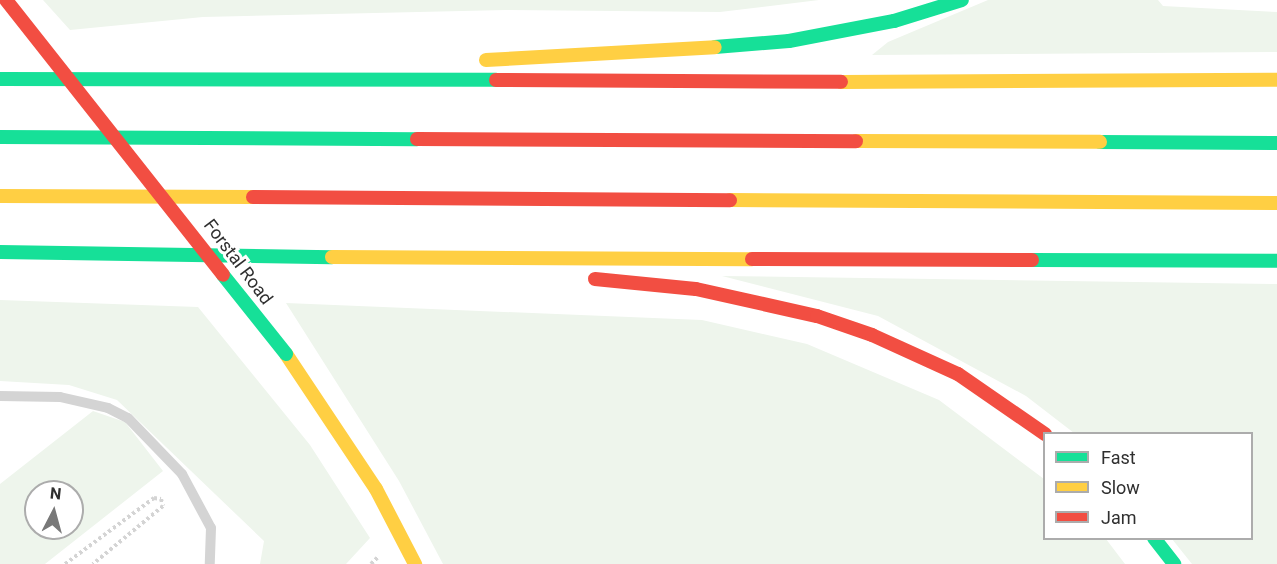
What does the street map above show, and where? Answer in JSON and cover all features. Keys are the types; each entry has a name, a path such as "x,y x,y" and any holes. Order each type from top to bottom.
{"main road":[{"name":"Forstal Road","path":"6,0 286,354 376,489 415,564"},
{"path":"466,61 662,52 789,40 894,21 962,0"},
{"path":"272,77 421,65"},
{"path":"0,79 272,77 711,83 1277,80"},
{"path":"0,137 1277,142"},
{"path":"0,196 1277,202"},
{"path":"0,252 232,257 1277,261"},
{"path":"232,257 441,273"},
{"path":"582,279 696,289 817,316 912,352 957,374 1043,433"},
{"path":"1156,540 1174,564"}],"lane":[{"path":"0,396 60,398 108,408 128,418 182,474 211,528 210,564"}],"path":[{"path":"65,564 154,498 160,499 163,506 93,564"}],"shaded area":[{"path":"43,0 819,0 720,12 506,10 203,17 70,30"},
{"path":"988,0 1158,0 1163,6 1277,12 1277,52 872,55 888,42"},
{"path":"722,276 1277,284 1277,564 1192,564 1173,540 1253,540 1253,432 1073,432 1026,396 878,316"},
{"path":"0,300 198,307 310,445 370,538 346,564 260,564 264,541 117,400 69,385 0,381"},
{"path":"286,303 702,320 807,344 939,400 1043,478 1043,540 1107,540 1125,564 443,564 399,481"},
{"path":"93,411 125,422 163,471 84,533 84,480 24,480 24,540 75,540 45,564 0,564 0,484"}],"traffic: fast":[{"path":"715,47 789,41 894,21 962,0"},
{"path":"0,79 496,80"},
{"path":"0,137 417,139"},
{"path":"1100,142 1277,143"},
{"path":"0,252 332,257"},
{"path":"1032,260 1277,261"},
{"path":"223,275 286,354"},
{"path":"1156,540 1174,564"}],"traffic: slow":[{"path":"486,60 715,47"},
{"path":"841,82 1277,80"},
{"path":"856,141 1100,142"},
{"path":"0,196 253,197"},
{"path":"730,200 1277,203"},
{"path":"332,257 752,259"},
{"path":"286,354 376,489 415,564"}],"traffic: jam":[{"path":"6,0 223,275"},
{"path":"496,80 841,82"},
{"path":"417,139 856,141"},
{"path":"253,197 730,200"},
{"path":"752,259 1032,260"},
{"path":"595,279 696,289 817,316 872,335 958,374 1043,433"}]}
